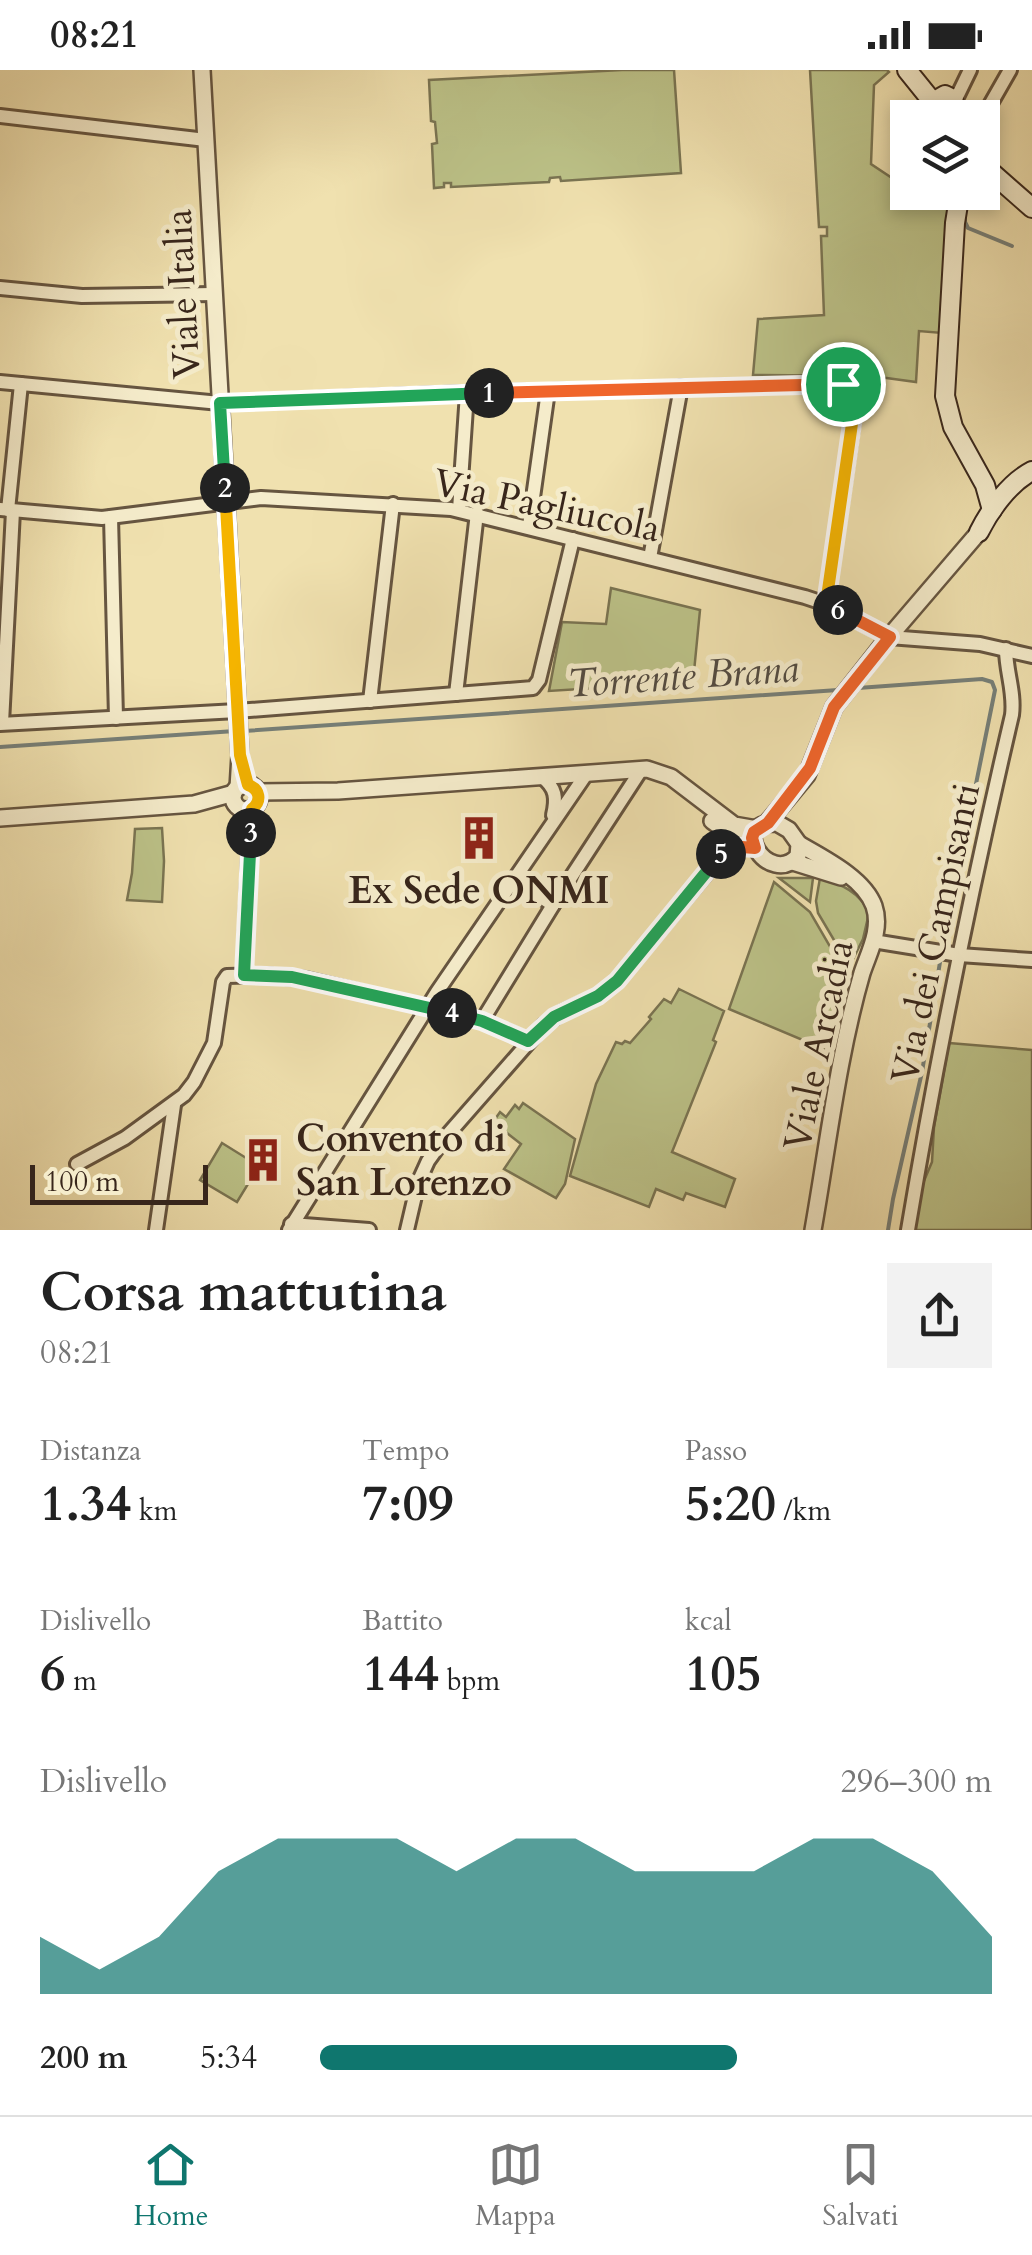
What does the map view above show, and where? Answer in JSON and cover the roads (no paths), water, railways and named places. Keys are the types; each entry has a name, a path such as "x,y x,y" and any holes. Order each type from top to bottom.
{"main road":[{"path":"907,70 941,100"},
{"path":"1000,180 1032,208"},
{"path":"957,210 945,396 953,427 985,485 992,510"},
{"path":"979,532 1020,477 1032,471"},
{"path":"979,532 1027,482 1032,471"}],"street":[{"name":"Viale Italia","path":"202,70 238,716 246,797"},
{"path":"950,100 970,70"},
{"path":"993,100 1010,70"},
{"path":"0,116 206,140"},
{"path":"0,288 82,296 214,294"},
{"path":"0,382 220,403 680,387 849,386 856,392 856,401 826,604"},
{"path":"21,384 7,510 1,724 238,716 530,689 540,680 573,539"},
{"path":"650,558 680,387"},
{"path":"529,526 548,391"},
{"path":"459,510 467,393"},
{"name":"Via Pagliucola","path":"7,510 112,517 261,498 459,510 826,604 890,637"},
{"path":"370,701 393,504"},
{"path":"456,694 477,513"},
{"path":"112,517 116,718"},
{"path":"407,1230 418,1183 428,1161 528,1041 554,1017 598,996 617,981 728,846 763,833 810,768 834,707 979,532"},
{"path":"890,637 1030,652"},
{"name":"Via dei Campisanti","path":"908,1230 955,954 1012,715 1014,696 1006,649"},
{"path":"0,818 635,771 661,781 730,835 793,834 799,853 793,862"},
{"path":"482,1021 635,771"},
{"path":"290,1227 427,1007 587,774"},
{"path":"542,777 555,795 552,822"},
{"path":"244,975 246,797"},
{"path":"763,833 763,856 774,864 793,862 854,882"},
{"name":"Viale Arcadia","path":"798,844 834,864 869,896 876,910 879,942 852,1014 814,1230"},
{"path":"513,879 553,905"},
{"path":"879,942 955,954 1032,960"},
{"path":"78,1164 174,1104 194,1082 214,1043 224,979 244,975 292,977 482,1021 528,1041"},
{"path":"156,1230 174,1104"},
{"path":"290,1227 369,1230"}],"waterway":[{"path":"965,212 968,228 1012,246"},
{"name":"Torrente Brana","path":"858,688 982,679 992,682 995,690 943,947"},
{"name":"Torrente Brana","path":"244,731 838,690"},
{"name":"Torrente Brana","path":"0,747 235,731"},
{"name":"Torrente Brana","path":"888,1230 922,1072 941,956"}],"place":[{"name":"Ex Sede ONMI","path":"479,838"},
{"name":"Convento di San Lorenzo","path":"263,1160"}]}
